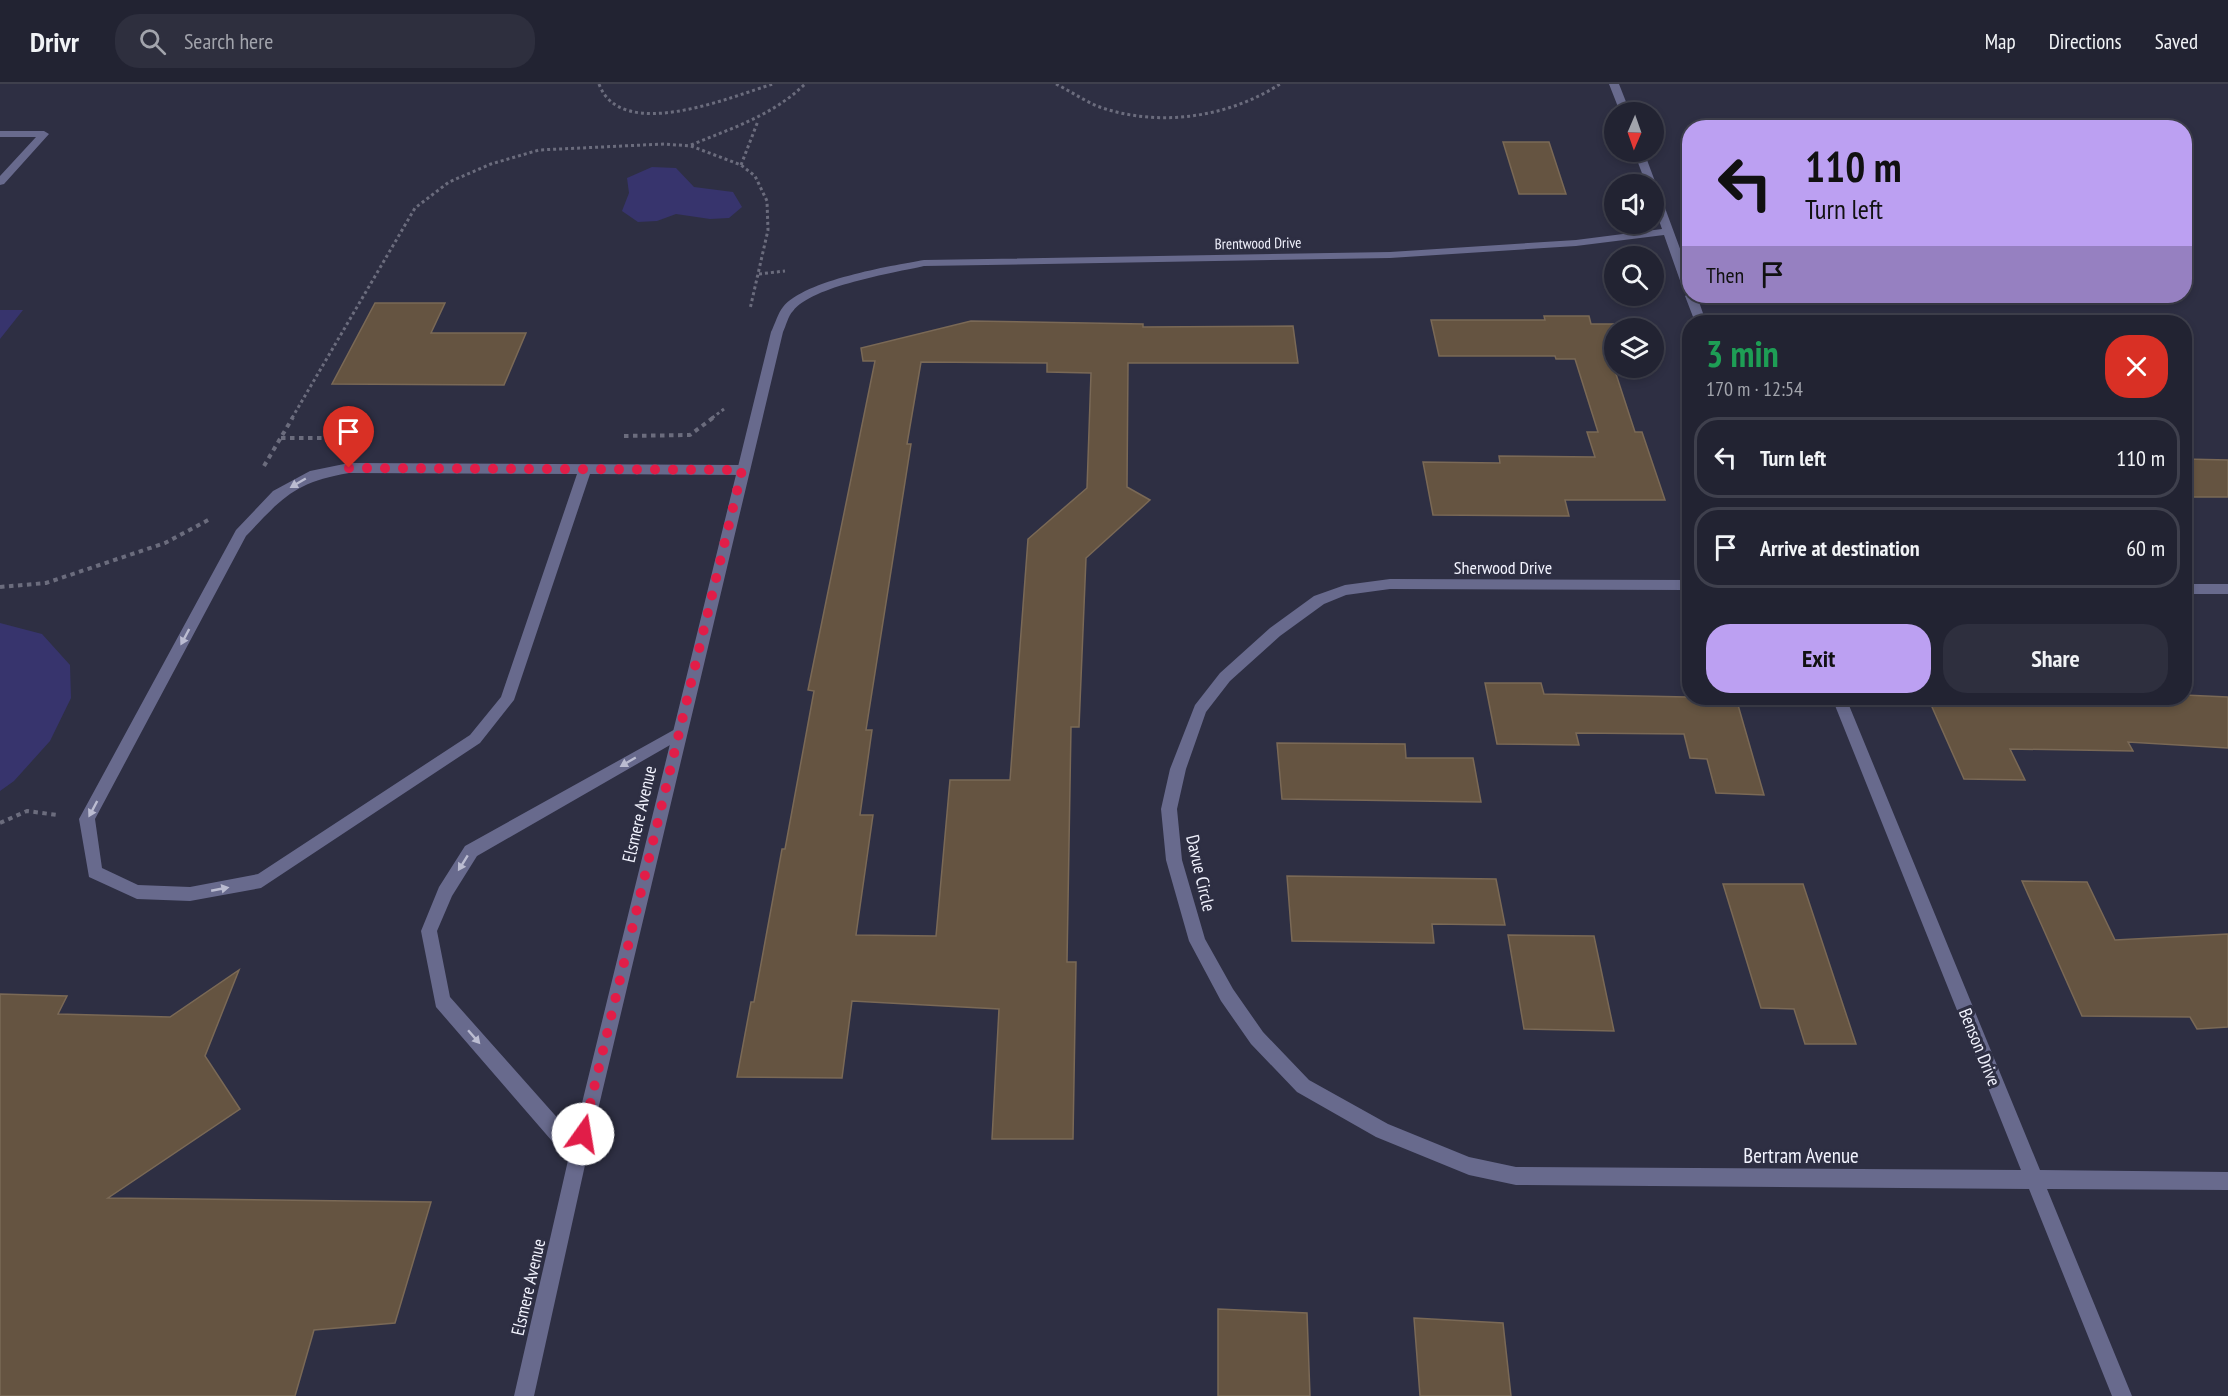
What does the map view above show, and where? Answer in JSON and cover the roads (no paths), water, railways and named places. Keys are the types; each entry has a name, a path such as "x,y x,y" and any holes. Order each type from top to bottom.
{"street":[{"path":"1614,84 1621,102"},
{"path":"0,134 44,134 0,182"},
{"path":"1664,218 1682,269"},
{"name":"Brentwood Drive","path":"848,280 924,263 1356,257 1544,248 1669,231"},
{"name":"Elsmere Avenue","path":"524,1396 578,1156 777,332 788,308 811,293 848,280"},
{"path":"585,469 507,700 476,739 261,881 190,894 137,892 95,872 87,819 241,532 278,494 315,474 349,468 585,469 742,470"},
{"name":"Sherwood Drive","path":"1319,600 1345,590 1390,584 1682,585"},
{"path":"2192,589 2228,590"},
{"name":"Davue Circle","path":"1319,600 1275,632 1225,677 1200,709 1178,769 1169,809 1174,860 1197,941 1227,995 1257,1038 1303,1086 1382,1131"},
{"name":"Benson Drive","path":"1842,705 2122,1396"},
{"path":"578,1156 442,1001 429,932 445,892 471,851 679,733"},
{"name":"Bertram Avenue","path":"1382,1131 1469,1166 1516,1176 2228,1181"}]}
